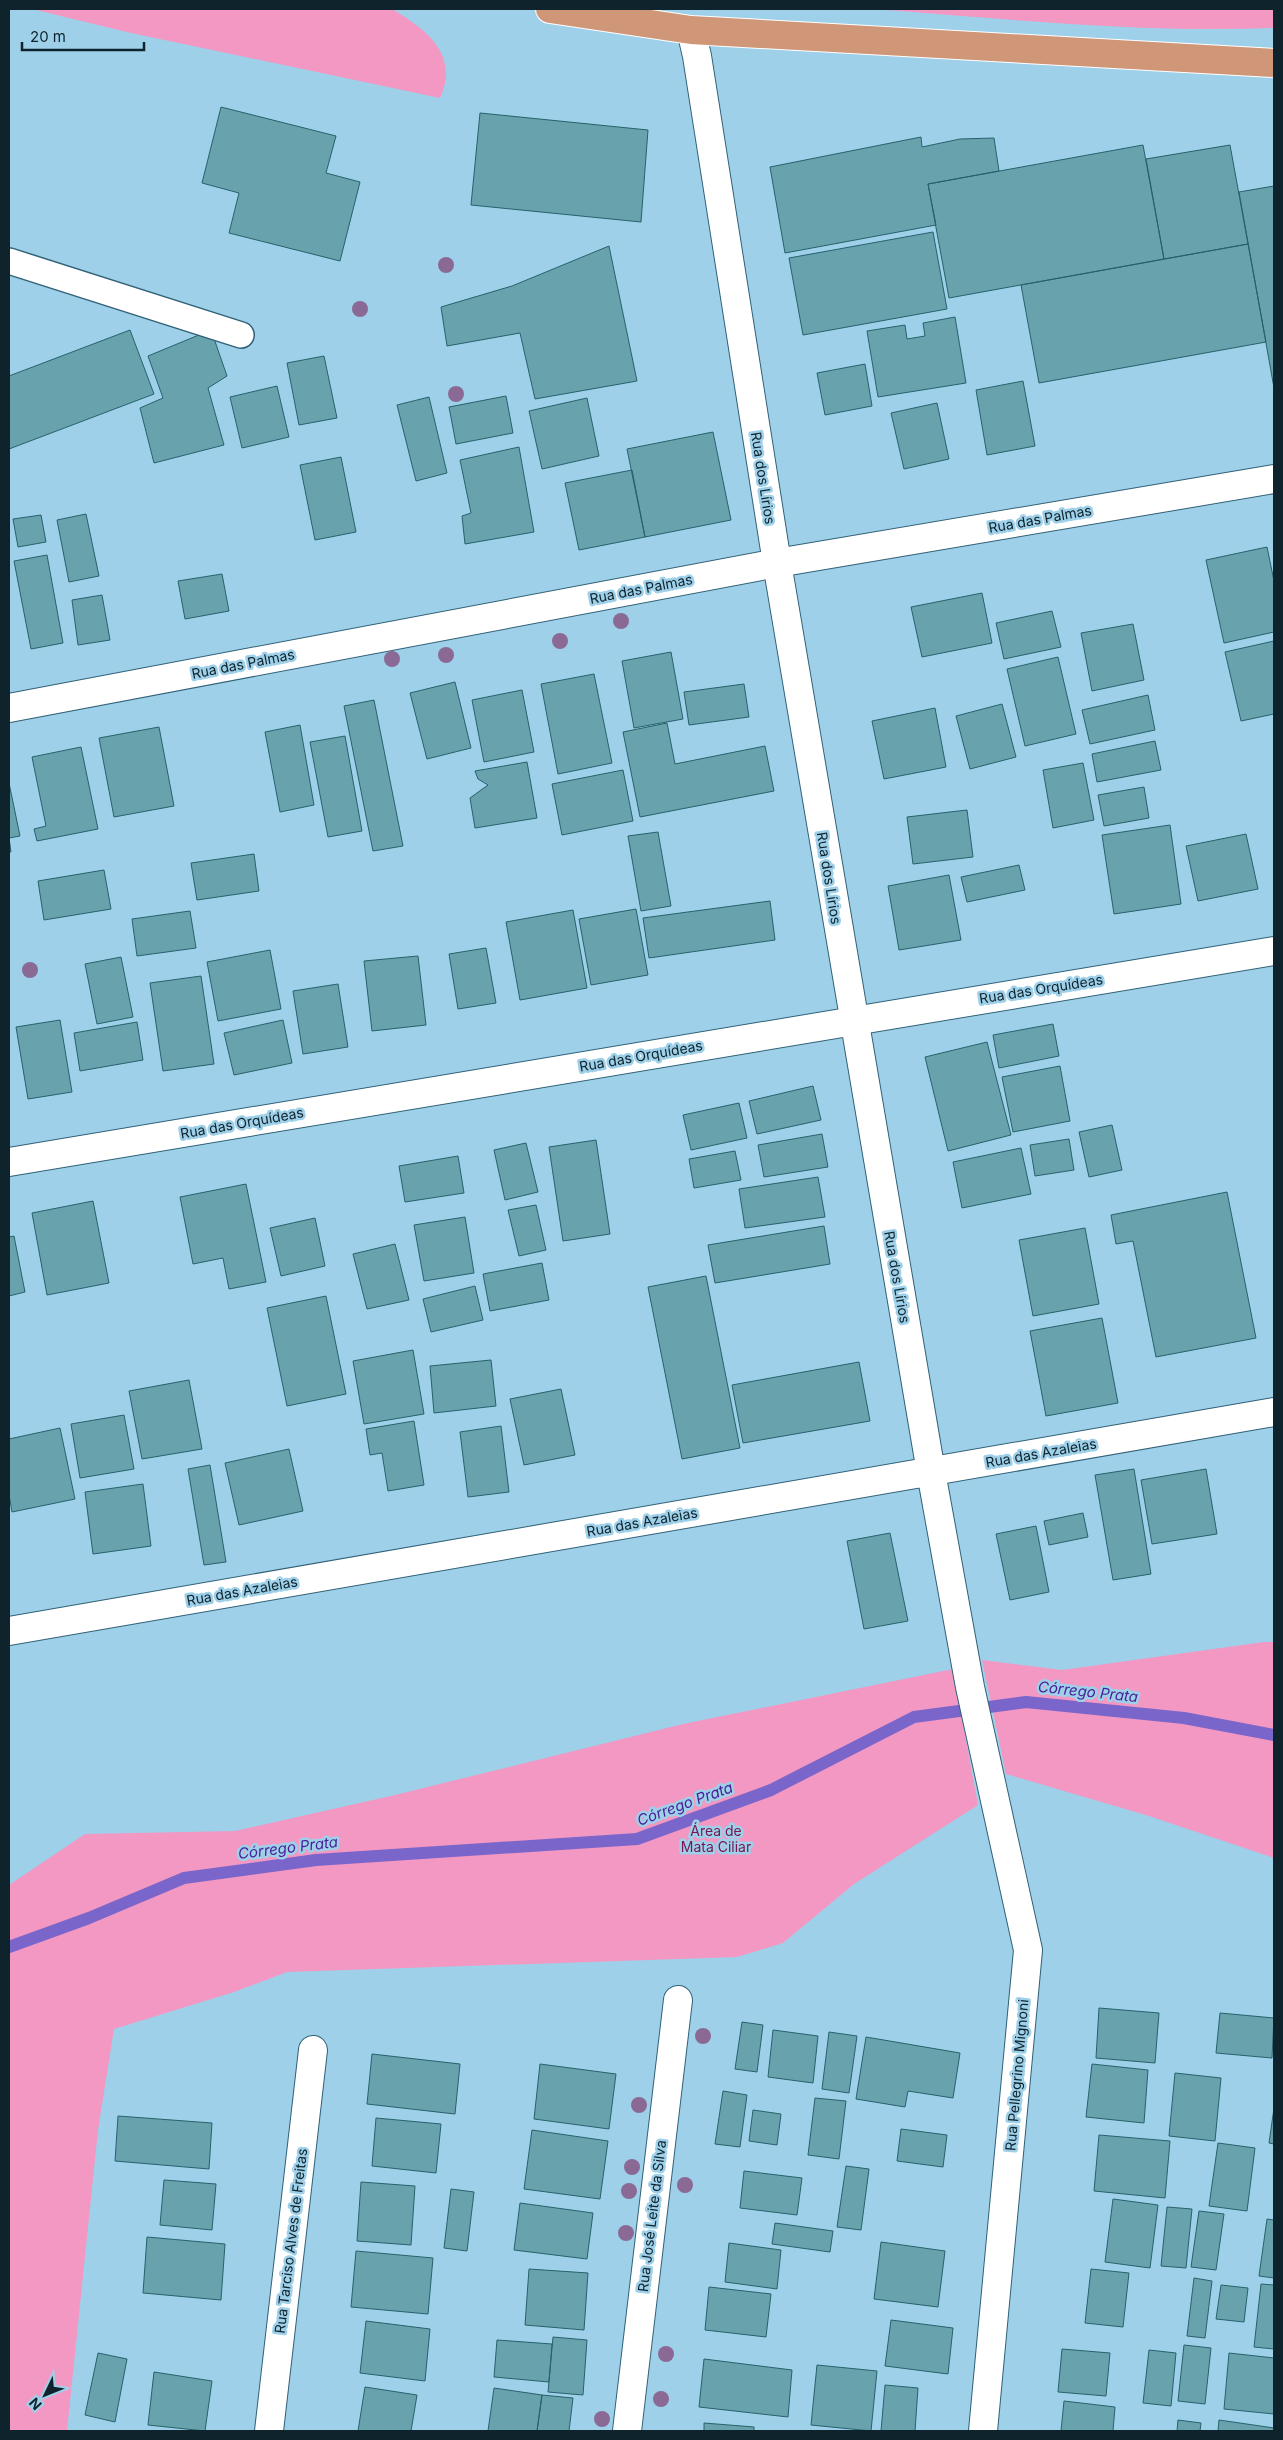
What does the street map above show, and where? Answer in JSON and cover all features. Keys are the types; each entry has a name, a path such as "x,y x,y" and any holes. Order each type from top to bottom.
{"highway":[{"path":"550,9 691,30 1274,63"}],"street":[{"name":"Rua dos Lírios","path":"691,30 697,56 777,564 852,1020 931,1472 970,1688 979,1724"},
{"name":"Rua das Palmas","path":"9,708 777,564 1274,480"},
{"name":"Rua das Orquídeas","path":"9,1162 1274,950"},
{"name":"Rua das Azaleias","path":"9,1631 1274,1412"},
{"name":"Rua Pellegrino Mignoni","path":"979,1724 1028,1950 983,2431"},
{"name":"Rua José Leite da Silva","path":"627,2431 678,2000"},
{"name":"Rua Tarciso Alves de Freitas","path":"269,2431 313,2050"}],"lane":[{"path":"9,261 241,334"}],"green space":[{"path":"32,9 392,9 417,25 436,45 443,56 446,69 445,83 440,98 131,33"},
{"path":"874,9 1274,9 1274,28 1174,29 1124,27"},
{"path":"1274,1642 1274,1858 1149,1816 1006,1774 982,1660 1062,1670"},
{"name":"Área de Mata Ciliar","path":"953,1669 978,1805 854,1884 783,1943 737,1957 287,1972 234,1992 114,2029 98,2130 67,2431 9,2431 9,1885 85,1834 235,1831 395,1795 683,1724"}],"building":[{"path":"221,107 336,136 326,173 360,182 340,261 229,233 239,193 202,183"},
{"path":"480,113 648,130 641,222 471,205"},
{"path":"921,137 922,147 960,139 994,138 999,171 928,184 936,225 785,253 770,167"},
{"path":"1143,145 1164,259 949,298 928,184"},
{"path":"1230,145 1248,244 1164,259 1146,159"},
{"path":"1274,186 1274,388 1239,192"},
{"path":"933,232 947,309 803,335 789,258"},
{"path":"1248,244 1266,342 1039,383 1021,285"},
{"path":"609,246 637,381 535,399 520,333 447,346 441,307 512,286"},
{"path":"955,317 966,383 878,397 867,331 905,325 907,339 925,336 923,323"},
{"path":"130,330 154,394 9,449 9,376"},
{"path":"211,330 227,376 208,388 224,445 154,463 140,408 163,398 148,356"},
{"path":"324,356 337,418 299,425 287,363"},
{"path":"865,364 872,406 825,415 817,373"},
{"path":"1023,381 1035,446 987,455 976,390"},
{"path":"277,386 289,437 242,448 230,397"},
{"path":"506,396 513,433 456,444 449,407"},
{"path":"429,397 447,473 416,481 397,405"},
{"path":"587,398 599,456 542,469 529,411"},
{"path":"937,403 949,459 904,469 891,413"},
{"path":"713,432 731,520 645,537 627,449"},
{"path":"519,447 534,532 465,544 462,516 471,513 460,460"},
{"path":"341,457 356,532 315,540 300,465"},
{"path":"632,470 645,537 579,550 565,483"},
{"path":"86,514 99,576 69,582 57,520"},
{"path":"41,515 46,542 18,547 13,519"},
{"path":"1267,547 1274,581 1274,632 1224,643 1206,560"},
{"path":"47,555 63,643 31,649 14,561"},
{"path":"222,574 229,611 185,619 178,581"},
{"path":"982,593 992,643 922,657 911,607"},
{"path":"102,595 110,640 78,645 72,600"},
{"path":"1052,611 1061,647 1004,659 996,623"},
{"path":"1133,624 1144,680 1092,691 1081,633"},
{"path":"1274,641 1274,714 1241,721 1225,652"},
{"path":"671,652 683,719 634,728 622,661"},
{"path":"1058,657 1076,734 1025,746 1007,669"},
{"path":"594,674 612,763 558,774 541,684"},
{"path":"455,682 471,748 427,759 410,693"},
{"path":"744,684 749,717 689,725 684,692"},
{"path":"522,690 534,752 484,762 472,700"},
{"path":"1148,695 1155,730 1090,744 1082,710"},
{"path":"374,700 403,846 373,851 344,706"},
{"path":"1002,704 1016,757 970,769 956,716"},
{"path":"935,708 946,767 884,779 872,721"},
{"path":"667,723 675,764 765,746 774,791 640,817 623,732"},
{"path":"300,725 314,805 280,812 265,732"},
{"path":"159,727 174,806 114,817 99,738"},
{"path":"345,736 362,831 328,837 310,742"},
{"path":"1155,741 1161,770 1097,782 1092,754"},
{"path":"81,747 98,829 37,841 34,829 46,826 32,757"},
{"path":"527,762 537,818 475,828 470,798 488,785 478,779 475,771"},
{"path":"1083,763 1094,820 1053,828 1043,770"},
{"path":"623,770 633,821 562,835 552,784"},
{"path":"9,783 20,836 9,838"},
{"path":"1144,787 1149,818 1104,826 1098,795"},
{"path":"967,810 973,857 913,864 907,817"},
{"path":"1170,825 1181,904 1114,914 1102,835"},
{"path":"658,832 671,906 641,911 628,836"},
{"path":"1246,834 1258,889 1198,901 1186,846"},
{"path":"254,854 259,891 197,900 191,863"},
{"path":"1019,865 1025,890 967,902 961,877"},
{"path":"104,870 111,909 44,920 38,881"},
{"path":"949,875 961,940 899,950 888,886"},
{"path":"770,901 775,940 649,958 643,918"},
{"path":"636,909 648,975 591,985 579,919"},
{"path":"573,910 587,988 520,1000 506,922"},
{"path":"190,911 196,948 137,956 132,919"},
{"path":"486,948 496,1003 458,1009 449,954"},
{"path":"270,950 281,1009 218,1021 207,962"},
{"path":"418,956 426,1025 372,1031 364,961"},
{"path":"121,957 133,1017 97,1024 85,964"},
{"path":"201,976 214,1064 163,1071 150,983"},
{"path":"338,984 348,1047 303,1054 293,991"},
{"path":"60,1020 72,1092 28,1099 16,1027"},
{"path":"283,1020 292,1063 234,1075 224,1033"},
{"path":"137,1022 143,1060 80,1071 74,1033"},
{"path":"1053,1024 1059,1056 999,1068 993,1035"},
{"path":"987,1042 1011,1135 948,1151 925,1057"},
{"path":"1060,1066 1070,1121 1013,1132 1002,1077"},
{"path":"813,1086 821,1120 757,1134 749,1101"},
{"path":"739,1103 747,1138 691,1150 683,1115"},
{"path":"1112,1125 1122,1170 1089,1177 1079,1132"},
{"path":"822,1134 828,1167 764,1177 758,1145"},
{"path":"1069,1139 1074,1170 1035,1176 1030,1145"},
{"path":"596,1140 610,1234 563,1241 549,1147"},
{"path":"526,1143 538,1192 505,1200 494,1150"},
{"path":"1021,1148 1031,1194 962,1208 953,1162"},
{"path":"735,1151 741,1180 694,1188 689,1159"},
{"path":"458,1156 464,1193 405,1202 399,1166"},
{"path":"818,1177 825,1217 745,1228 739,1189"},
{"path":"246,1184 266,1282 229,1289 223,1258 193,1264 180,1197"},
{"path":"1227,1192 1256,1338 1156,1357 1133,1241 1116,1244 1111,1215"},
{"path":"93,1201 109,1283 47,1295 32,1213"},
{"path":"536,1205 546,1250 519,1256 508,1210"},
{"path":"465,1217 474,1273 424,1281 414,1225"},
{"path":"315,1218 325,1266 281,1276 270,1228"},
{"path":"824,1226 830,1264 715,1283 708,1245"},
{"path":"1085,1228 1099,1304 1033,1316 1019,1240"},
{"path":"14,1236 25,1292 9,1296 9,1237"},
{"path":"395,1244 409,1300 367,1309 353,1254"},
{"path":"542,1263 549,1300 490,1311 483,1274"},
{"path":"706,1276 740,1448 682,1459 648,1287"},
{"path":"475,1286 483,1320 431,1332 423,1299"},
{"path":"326,1296 346,1394 287,1406 267,1308"},
{"path":"1102,1318 1118,1403 1046,1416 1030,1331"},
{"path":"413,1350 424,1414 364,1424 353,1361"},
{"path":"491,1360 496,1406 434,1413 430,1366"},
{"path":"859,1362 870,1421 743,1443 732,1385"},
{"path":"189,1380 202,1449 142,1459 129,1391"},
{"path":"561,1389 575,1455 524,1465 510,1399"},
{"path":"124,1415 134,1469 80,1478 71,1424"},
{"path":"414,1421 424,1485 388,1491 382,1453 370,1455 366,1429"},
{"path":"501,1426 509,1492 468,1497 460,1432"},
{"path":"60,1428 75,1499 12,1512 9,1495 9,1439"},
{"path":"289,1449 303,1511 239,1525 225,1463"},
{"path":"210,1465 226,1562 204,1565 188,1469"},
{"path":"1134,1469 1151,1574 1113,1580 1095,1475"},
{"path":"1206,1469 1217,1534 1152,1544 1141,1480"},
{"path":"143,1484 151,1546 93,1554 85,1492"},
{"path":"1083,1513 1088,1537 1049,1545 1044,1521"},
{"path":"1036,1526 1049,1592 1010,1600 996,1534"},
{"path":"890,1533 908,1621 864,1629 847,1541"},
{"path":"1099,2008 1159,2013 1155,2063 1096,2058"},
{"path":"1220,2013 1274,2018 1272,2058 1216,2053"},
{"path":"742,2022 763,2025 757,2072 735,2069"},
{"path":"773,2030 818,2036 813,2083 768,2077"},
{"path":"829,2032 857,2036 849,2093 822,2089"},
{"path":"866,2037 960,2053 953,2098 908,2091 905,2107 856,2099"},
{"path":"372,2054 460,2064 455,2114 367,2104"},
{"path":"540,2064 616,2074 609,2129 534,2119"},
{"path":"1092,2064 1148,2070 1144,2123 1086,2117"},
{"path":"1175,2073 1221,2078 1215,2141 1169,2136"},
{"path":"723,2091 747,2095 740,2147 715,2144"},
{"path":"815,2098 846,2101 839,2159 808,2155"},
{"path":"1274,2108 1274,2144 1269,2143"},
{"path":"753,2110 781,2114 777,2145 749,2141"},
{"path":"118,2116 212,2123 209,2169 115,2161"},
{"path":"376,2118 441,2124 436,2173 372,2166"},
{"path":"901,2129 947,2135 943,2167 897,2161"},
{"path":"532,2130 608,2141 600,2199 524,2189"},
{"path":"1099,2135 1170,2141 1165,2198 1094,2191"},
{"path":"1218,2143 1255,2148 1247,2211 1209,2206"},
{"path":"846,2166 869,2169 861,2230 837,2227"},
{"path":"744,2171 802,2178 797,2215 740,2208"},
{"path":"164,2180 216,2184 212,2230 160,2225"},
{"path":"361,2182 415,2186 411,2245 357,2241"},
{"path":"451,2189 474,2192 467,2251 444,2248"},
{"path":"1113,2199 1158,2205 1150,2268 1105,2262"},
{"path":"520,2203 593,2213 587,2259 514,2250"},
{"path":"1167,2207 1192,2209 1186,2268 1161,2266"},
{"path":"1199,2211 1224,2214 1216,2270 1191,2267"},
{"path":"1267,2219 1274,2220 1274,2278 1259,2276"},
{"path":"775,2223 833,2231 830,2252 772,2244"},
{"path":"147,2237 225,2244 221,2300 143,2293"},
{"path":"881,2242 945,2251 938,2307 874,2299"},
{"path":"729,2243 781,2250 777,2289 725,2282"},
{"path":"356,2251 433,2258 428,2314 351,2307"},
{"path":"529,2269 588,2273 584,2330 525,2325"},
{"path":"1091,2269 1129,2273 1123,2327 1085,2323"},
{"path":"1194,2278 1212,2281 1205,2338 1187,2336"},
{"path":"1261,2284 1274,2285 1274,2349 1254,2347"},
{"path":"1221,2285 1248,2288 1244,2322 1216,2319"},
{"path":"709,2287 771,2294 766,2337 705,2330"},
{"path":"891,2320 953,2328 948,2374 885,2366"},
{"path":"366,2321 430,2329 425,2381 360,2373"},
{"path":"553,2337 587,2340 583,2395 548,2392"},
{"path":"497,2340 552,2344 549,2382 494,2377"},
{"path":"1184,2345 1211,2348 1205,2404 1178,2401"},
{"path":"1062,2349 1110,2353 1106,2396 1058,2392"},
{"path":"1149,2350 1176,2353 1171,2406 1143,2403"},
{"path":"98,2353 127,2359 115,2422 85,2415"},
{"path":"1229,2353 1274,2358 1274,2414 1224,2409"},
{"path":"704,2359 792,2370 788,2417 699,2407"},
{"path":"817,2365 877,2371 871,2431 811,2425"},
{"path":"154,2372 212,2381 205,2431 148,2425"},
{"path":"885,2385 918,2388 915,2431 881,2431"},
{"path":"365,2387 417,2395 411,2431 358,2431"},
{"path":"494,2388 542,2395 537,2431 488,2431"},
{"path":"542,2395 573,2398 569,2431 537,2431"},
{"path":"1064,2401 1115,2407 1113,2431 1061,2431"},
{"path":"1178,2420 1201,2423 1200,2431 1177,2431"},
{"path":"1219,2420 1274,2428 1274,2431 1218,2431"},
{"path":"704,2423 754,2427 754,2431 704,2431"}],"waterway":[{"name":"Córrego Prata","path":"9,1947 89,1918 184,1878 316,1860 637,1839 771,1790 914,1717 1026,1702 1184,1718 1274,1735"}]}
